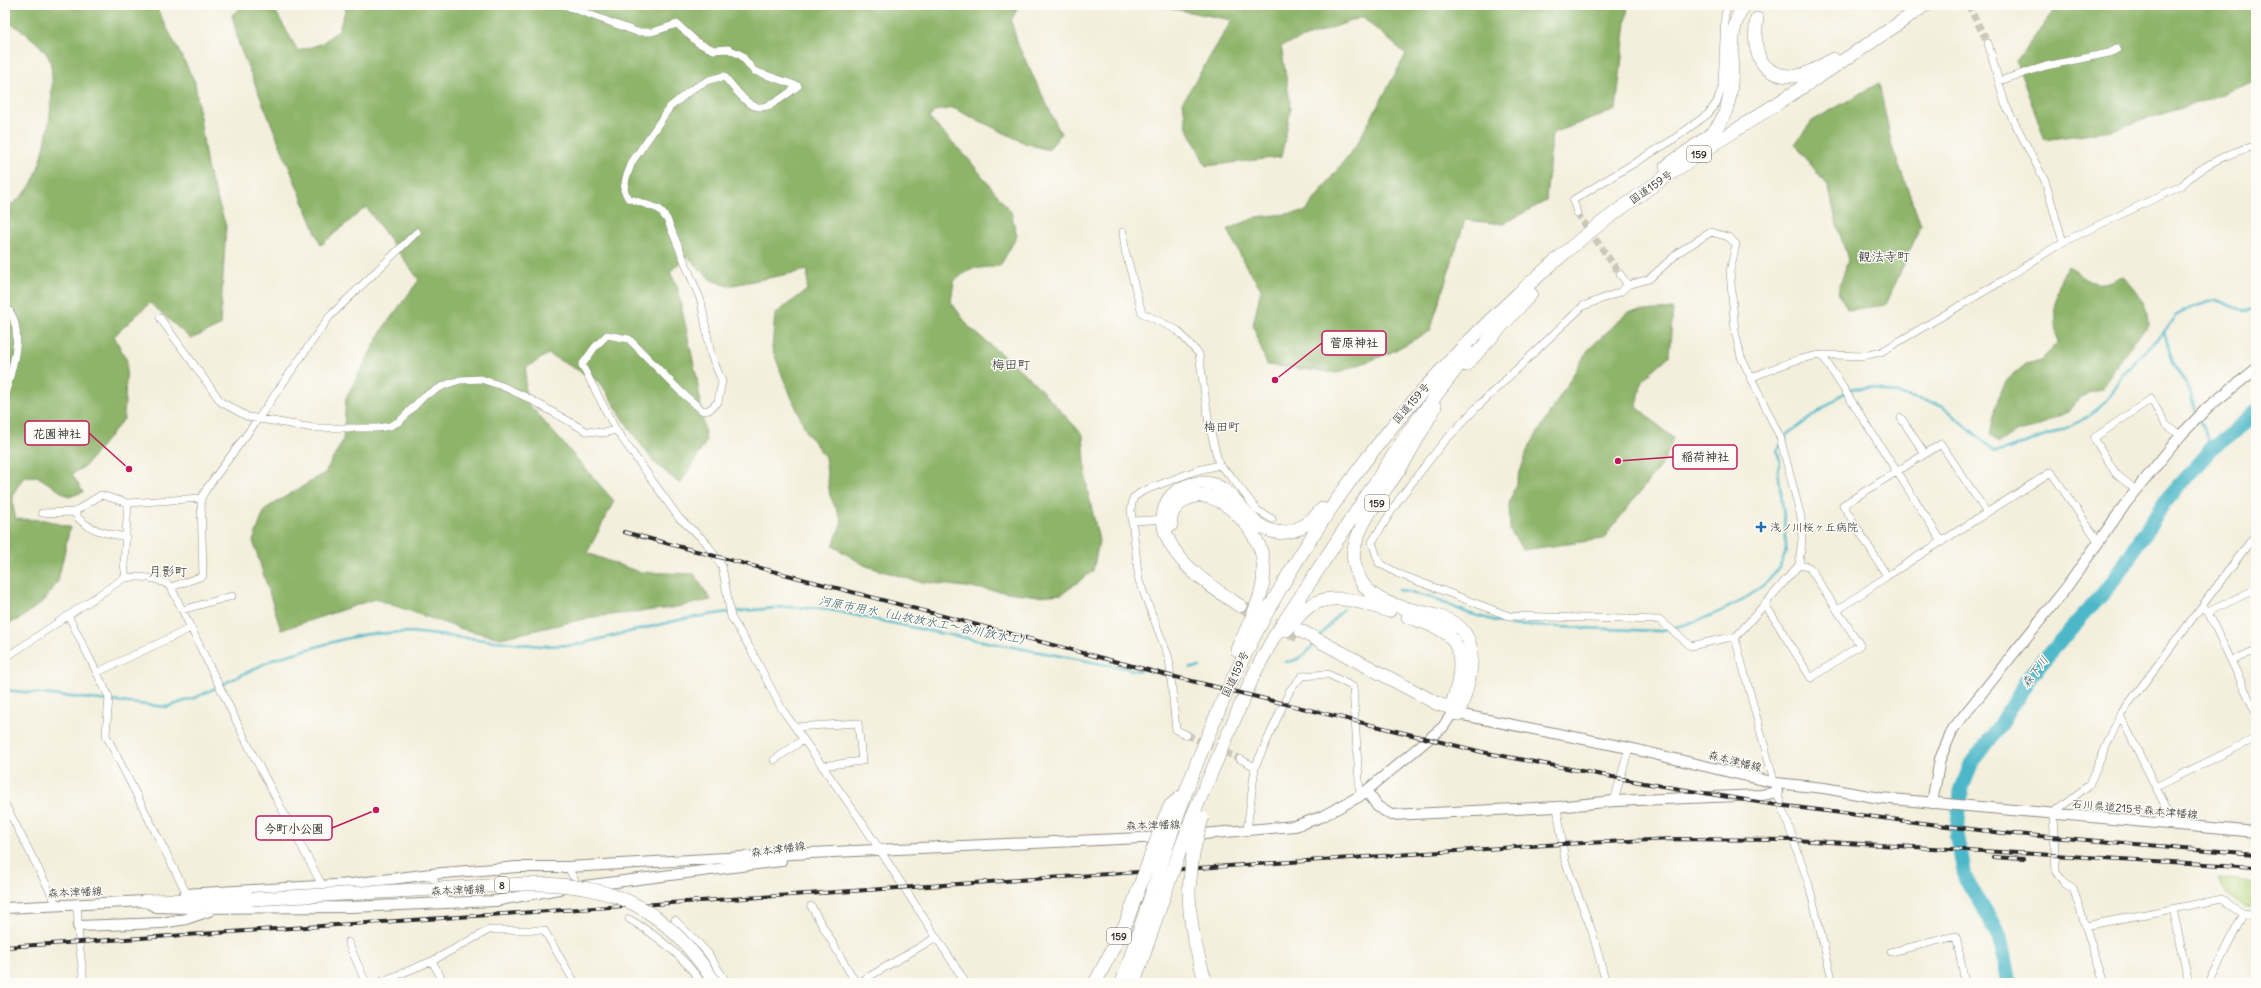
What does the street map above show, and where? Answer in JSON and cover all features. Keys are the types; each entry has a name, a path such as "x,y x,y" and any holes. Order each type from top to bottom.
{"highway":[{"path":"1597,226 1600,219 1714,131 1724,116 1731,96 1735,29 1746,5"},
{"path":"1757,18 1755,38 1756,54 1767,68 1782,74 1797,76 1821,66 1879,32 1918,5"},
{"name":"国道159号","path":"1134,983 1160,889 1171,817 1185,794 1206,738 1249,643 1282,584 1320,524 1387,431 1425,387 1486,323 1555,260 1597,226 1695,157 1811,84 1926,5"},
{"name":"国道159号","path":"1122,983 1160,889 1197,818 1255,672 1274,637 1361,502 1433,397 1483,337 1549,273 1622,213 1693,164 1848,65 1934,5"},
{"name":"159","path":"1454,712 1468,685 1470,665 1469,644 1461,628 1446,619 1382,601 1368,592 1354,564 1354,550 1366,519 1449,386 1503,322 1546,280 1549,273"},
{"name":"159","path":"1166,519 1165,508 1170,497 1174,493 1187,485 1204,483 1222,489 1260,525 1274,532 1286,533 1303,527 1314,519 1335,494 1369,447 1416,389 1479,325 1486,323"},
{"name":"159","path":"1166,519 1187,498 1200,495 1218,500 1231,509 1242,521 1260,550 1263,561 1263,583 1259,596 1212,712 1206,738"},
{"path":"1166,519 1175,538 1192,565 1242,604"},
{"name":"159","path":"1274,637 1288,630 1301,613 1311,606 1324,600 1336,599 1377,607 1440,628 1450,635 1456,644 1460,658 1454,712"},
{"path":"1299,634 1454,712"},
{"name":"159","path":"1095,983 1126,923 1139,888 1171,817"},
{"name":"159","path":"1197,818 1189,889 1189,917 1194,945 1206,983"},
{"name":"8","path":"145,901 252,899 559,883 615,895 633,903 662,922 689,947 715,983"}],"main road":[{"path":"1932,803 1940,759 1953,729 2066,588 2098,541 2136,490 2181,435 2207,408 2256,369"},
{"name":"森本津幡線","path":"5,908 77,903 145,901 154,896 381,881 431,874 517,867 568,867 1094,838 1157,837 1295,826 1321,817 1363,793 1443,727 1454,712 1629,748 1776,788 2011,810"},
{"path":"1363,793 1377,806 1391,815 1557,807 1614,801 1762,795 1776,788"},
{"name":"石川県道215号森本津幡線","path":"2011,810 2256,832"},
{"name":"森本津幡線","path":"145,901 156,907 217,908 350,907 495,901 578,887 818,854"},
{"path":"78,926 162,923 186,919 217,908"}],"street":[{"path":"564,5 637,32 652,32 677,24 698,44 714,50 728,49 741,55 754,71 798,86 774,103 757,107 745,101 724,76 709,80 692,89 670,107 632,162 626,178 624,190 628,198 659,209 667,218 701,301 711,355 722,381 718,402 709,410 703,411 681,392 629,339 607,335 595,347 582,366 616,430 679,518 705,541 722,566 730,611 782,709 859,818 935,938 966,983"},
{"path":"1577,213 1573,200 1698,122 1717,102 1722,87 1724,14 1728,5"},
{"path":"1988,43 2005,104 2045,181 2063,242"},
{"path":"1999,81 2046,66 2109,53 2117,49"},
{"path":"1750,378 1789,362 1822,355 1864,357 1881,352 2002,281 2063,242 2181,186 2190,177 2235,151 2256,146"},
{"path":"171,587 203,576 201,498 330,317 417,232"},
{"path":"1123,232 1125,250 1142,313 1177,330 1199,354 1209,424 1219,465 1230,475 1257,510 1272,519"},
{"path":"1711,232 1728,238 1736,244 1730,271 1735,331 1741,356 1750,378 1783,445 1801,517 1799,564 1735,638 1727,638 1691,646 1660,620 1509,616 1398,574 1379,563 1372,542 1400,498 1442,444 1476,408 1583,306 1620,292 1628,286 1649,279 1679,252 1711,232"},
{"path":"1620,274 1628,286"},
{"path":"5,306 14,319 16,356 5,394"},
{"path":"160,318 221,402 248,418 314,428 378,428 390,426 400,421 424,396 445,384 460,380 481,379 502,386 528,398 586,431 603,433 616,430"},
{"path":"1822,355 1942,542"},
{"path":"2136,490 2116,474 2094,438 2151,399 2166,425 2181,435"},
{"path":"1901,418 1925,454"},
{"path":"1887,576 1843,506 1940,444 1987,513"},
{"path":"1187,735 1176,730 1169,658 1139,581 1134,521 1131,510 1133,498 1142,491 1195,471 1219,465"},
{"path":"1838,610 1887,576 2051,472 2098,541"},
{"path":"42,513 74,512 100,495 128,503 201,498"},
{"path":"126,578 124,564 128,503"},
{"path":"74,512 79,521 96,530 126,537"},
{"path":"1134,521 1166,519"},
{"path":"2104,983 2073,888 2065,884 2056,872 2053,813 2089,785 2120,715 2205,609 2256,534"},
{"path":"1765,604 1811,678 1860,645 1809,567 1799,564"},
{"path":"5,658 126,578 144,577 165,582 171,587 219,685 322,885"},
{"path":"2205,609 2256,589"},
{"path":"182,610 232,596"},
{"path":"2205,609 2256,713"},
{"path":"69,617 98,672 109,701 106,735 186,894"},
{"path":"98,672 191,628"},
{"path":"1735,638 1776,788 1808,885 1833,983"},
{"path":"2232,662 2256,650"},
{"path":"1246,830 1255,767 1290,690 1302,676 1328,674 1353,687 1363,793"},
{"path":"2120,715 2174,824"},
{"path":"795,727 858,724 862,761 822,766"},
{"path":"2156,787 2256,738"},
{"path":"774,760 803,740"},
{"path":"1614,801 1629,748"},
{"path":"1240,759 1255,767"},
{"path":"5,804 57,904"},
{"path":"1557,807 1565,861 1592,931 1606,983"},
{"path":"568,867 578,887"},
{"path":"431,874 445,903"},
{"path":"2085,926 2222,899 2244,913 2252,915 2256,913"},
{"path":"77,903 84,983"},
{"path":"811,906 857,983 935,938"},
{"path":"2173,909 2189,983"},
{"path":"2209,983 2244,913"},
{"path":"629,919 667,945 690,967 702,983"},
{"path":"675,920 686,929 707,952 727,983"},
{"path":"667,945 686,929"},
{"path":"378,983 432,961 489,930 544,930 575,983"},
{"path":"1891,952 1956,936 1965,983"},
{"path":"348,942 366,983"},
{"path":"432,961 444,983"}],"green space":[{"path":"5,5 155,5 195,82 207,167 226,226 220,326 191,339 150,303 114,336 127,361 124,419 85,466 72,474 83,492 69,497 37,476 24,477 14,493 13,506 16,519 45,520 70,527 58,581 45,600 20,619 5,625 5,208 28,189 40,163 45,145 51,108 52,74 50,61 43,50 17,27 5,21"},
{"path":"245,5 272,5 298,51 321,44 339,30 347,5 1019,5 1011,21 1018,45 1061,134 1048,150 1025,143 953,108 935,111 929,118 966,156 1011,212 1017,236 1000,266 970,269 954,281 951,302 969,327 1031,379 1083,435 1087,487 1099,541 1093,571 1062,594 1039,596 916,581 866,566 833,546 842,521 830,496 825,457 807,433 772,348 775,314 807,290 808,270 728,286 711,280 687,256 670,272 677,286 697,379 706,442 680,484 654,462 633,434 600,382 548,354 526,368 525,400 614,501 587,553 639,572 694,574 711,600 672,608 593,617 501,638 462,629 375,599 281,630 253,541 265,509 325,473 343,440 346,398 384,327 419,280 366,207 321,245 239,45 232,15"},
{"path":"1152,5 1628,5 1616,110 1552,133 1546,201 1503,224 1465,220 1430,331 1388,354 1337,373 1267,365 1253,325 1261,289 1244,263 1228,229 1257,217 1305,212 1357,144 1406,54 1362,17 1281,46 1291,108 1281,157 1206,166 1186,125 1183,101 1232,20"},
{"path":"2059,5 2256,5 2256,80 2212,98 2112,130 2045,140 2016,61"},
{"path":"1879,83 1892,147 1921,225 1886,305 1848,310 1838,292 1848,260 1837,225 1829,188 1795,144 1812,121"},
{"path":"2068,266 2088,280 2099,283 2106,283 2123,276 2138,292 2146,311 2148,325 2121,358 2102,390 2088,393 2076,401 2067,412 2035,428 2017,432 1998,443 1990,434 1998,398 2007,380 2026,364 2041,360 2058,343 2056,324 2057,293 2059,284"},
{"path":"1673,309 1669,356 1642,380 1637,407 1673,438 1665,460 1603,539 1523,550 1510,530 1509,504 1528,449 1588,350 1628,312"},
{"path":"2219,878 2256,882 2256,907 2245,907 2225,893"}],"waterway":[{"name":"河原市用水（山牧放水工～谷川放水工）","path":"1672,628 1704,618 1738,602 1768,581 1779,568 1785,554 1786,538 1778,472 1780,461 1777,451 1787,435 1848,390 1869,387 1934,403 1943,407 1995,451 2002,451 2060,431 2082,420 2100,407 2109,397 2127,369 2164,332 2175,316 2193,307 2216,300 2245,311 2256,309"},
{"path":"2164,332 2173,363 2189,389 2197,414"},
{"name":"森下川","path":"2009,983 2000,937 1965,877 1957,834 1961,791 1971,764 2000,726 2032,673 2113,582 2165,501 2212,448 2237,430 2256,411"},
{"path":"2199,419 2212,448"},
{"name":"河原市用水（山牧放水工～谷川放水工）","path":"1398,590 1432,598 1468,613 1510,625 1656,631 1667,629"},
{"name":"河原市用水（山牧放水工～谷川放水工）","path":"5,690 167,707 197,697 274,659 340,640 367,634 410,632 541,646 575,645 683,619 721,613 786,607 826,609 929,631 1140,671"},
{"name":"河原市用水（山牧放水工～谷川放水工）","path":"1320,636 1343,609"},
{"name":"河原市用水（山牧放水工～谷川放水工）","path":"1285,662 1299,658 1315,643"},
{"name":"河原市用水（山牧放水工～谷川放水工）","path":"1191,668 1200,667"}],"tunnel":[{"path":"1968,5 1988,43"},
{"path":"1577,213 1620,274"},
{"path":"1240,606 1298,636"},
{"path":"1187,735 1240,759"}],"railway":[{"path":"624,532 1163,674 1482,752 1644,783 1770,804 2003,833 2256,854"},
{"path":"5,947 1562,844 1673,839 1794,840 2256,867"},
{"path":"1993,857 2023,859"}],"place":[{"name":"菅原神社","path":"1275,380"},
{"name":"稲荷神社","path":"1618,461"},
{"name":"花園神社","path":"129,469"},
{"name":"浅ノ川桜ヶ丘病院","path":"1761,527"},
{"name":"今町小公園","path":"376,810"}],"district":[{"name":"観法寺町","path":"1884,256"},
{"name":"梅田町","path":"1011,364"},
{"name":"梅田町","path":"1222,427"},
{"name":"月影町","path":"168,571"}]}
